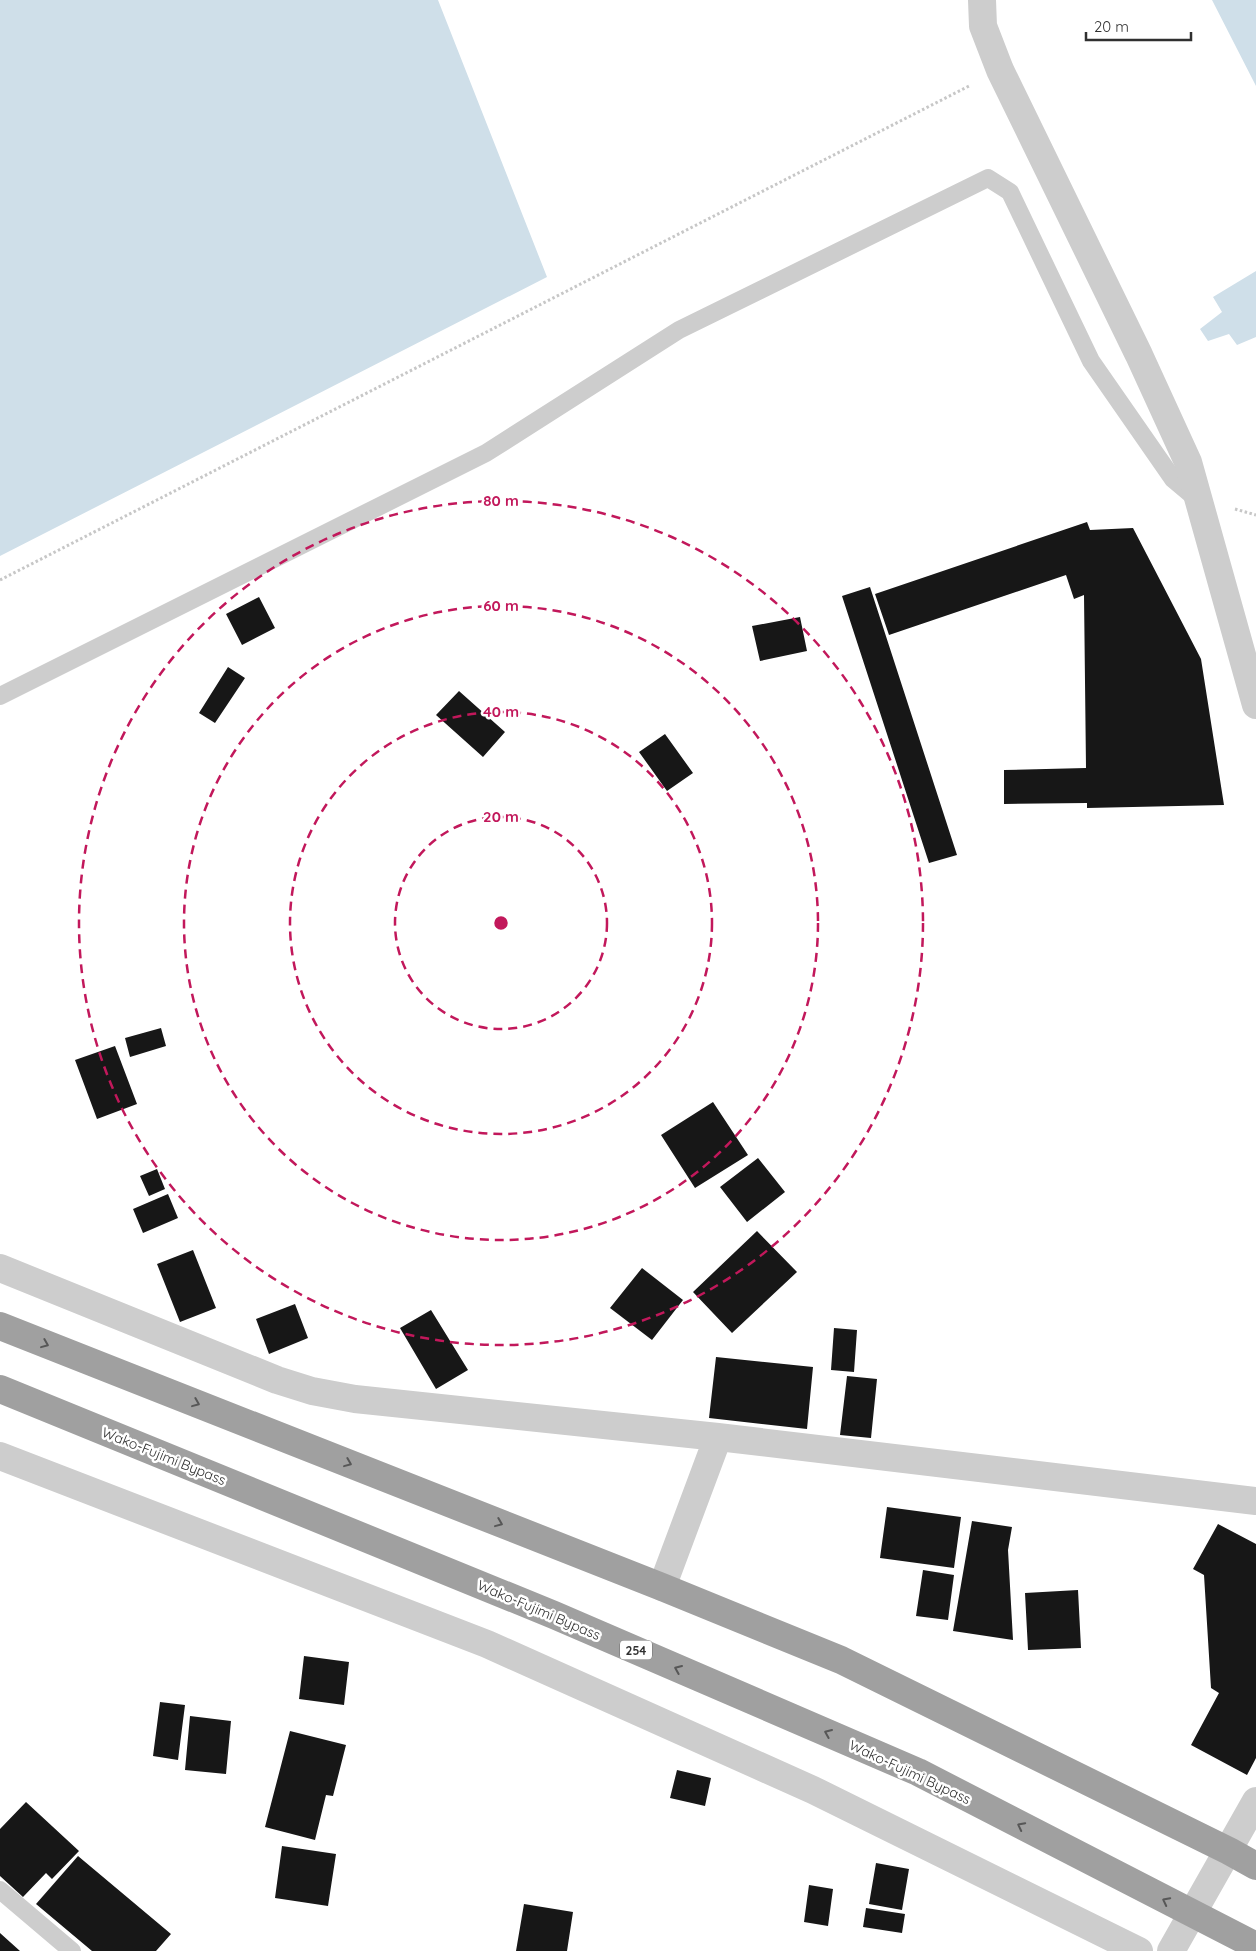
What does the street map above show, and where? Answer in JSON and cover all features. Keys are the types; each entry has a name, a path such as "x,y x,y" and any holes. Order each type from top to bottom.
{"highway":[{"path":"0,1326 662,1587 841,1660 1256,1866"},
{"name":"Wako-Fujimi Bypass","path":"0,1389 554,1615 918,1772 1256,1946"}],"street":[{"path":"982,0 983,26 1000,70 1139,355 1188,462 1256,704"},
{"path":"0,1268 277,1380 312,1391 355,1399 718,1437 1256,1501"},
{"path":"662,1587 718,1437"},
{"path":"0,1456 487,1644 813,1790 1139,1951"},
{"path":"1171,1951 1256,1801"}],"lane":[{"path":"0,696 486,453 679,330 988,178 1010,192 1090,361 1173,479 1198,500"},
{"path":"0,1890 67,1949"}],"path":[{"path":"0,580 1000,70"}],"shaded area":[{"path":"0,0 438,0 547,277 0,556"},
{"path":"1212,0 1256,0 1256,86"},
{"path":"1256,271 1256,337 1237,345 1229,334 1208,341 1200,329 1222,312 1213,297"}],"building":[{"path":"1087,522 1090,530 1133,528 1201,659 1224,805 1087,808 1087,803 1004,804 1004,770 1086,768 1084,595 1074,599 1066,575 889,635 875,594"},
{"path":"870,587 957,855 929,863 842,596"},
{"path":"259,597 275,628 242,645 226,614"},
{"path":"800,617 807,651 760,661 752,626"},
{"path":"228,667 245,678 215,723 199,713"},
{"path":"459,691 505,732 483,757 436,715"},
{"path":"665,734 693,773 667,791 639,752"},
{"path":"161,1028 166,1046 130,1057 125,1038"},
{"path":"115,1046 137,1104 97,1119 75,1060"},
{"path":"713,1102 748,1155 695,1188 661,1135"},
{"path":"758,1158 785,1192 747,1222 720,1187"},
{"path":"157,1169 165,1189 149,1196 140,1176"},
{"path":"168,1194 178,1218 143,1233 133,1209"},
{"path":"757,1231 797,1272 732,1333 693,1292"},
{"path":"193,1250 216,1308 180,1322 157,1264"},
{"path":"642,1268 683,1300 652,1340 610,1308"},
{"path":"295,1304 308,1338 269,1354 256,1319"},
{"path":"431,1310 468,1370 436,1389 400,1328"},
{"path":"834,1328 857,1330 854,1372 831,1370"},
{"path":"716,1357 813,1367 807,1429 709,1418"},
{"path":"847,1376 877,1379 871,1438 840,1435"},
{"path":"887,1507 961,1517 954,1568 880,1558"},
{"path":"972,1521 1012,1527 1008,1550 1013,1640 953,1631"},
{"path":"1218,1524 1256,1544 1256,1758 1247,1775 1191,1745 1219,1693 1211,1688 1204,1575 1193,1569"},
{"path":"923,1570 954,1575 948,1620 916,1616"},
{"path":"1078,1590 1081,1648 1028,1650 1025,1593"},
{"path":"304,1656 349,1662 344,1705 299,1699"},
{"path":"160,1702 185,1705 178,1760 153,1756"},
{"path":"190,1716 231,1721 226,1774 185,1770"},
{"path":"290,1731 346,1745 333,1796 326,1795 315,1840 265,1827"},
{"path":"677,1770 711,1778 705,1806 670,1798"},
{"path":"26,1802 79,1851 52,1879 46,1873 23,1897 0,1876 0,1829"},
{"path":"282,1846 336,1854 328,1906 275,1898"},
{"path":"78,1856 171,1934 156,1951 92,1951 36,1904"},
{"path":"876,1863 909,1869 902,1910 869,1904"},
{"path":"809,1885 833,1889 828,1926 804,1922"},
{"path":"524,1904 573,1912 567,1951 516,1951"},
{"path":"866,1908 905,1914 902,1933 863,1927"},
{"path":"0,1933 20,1951 0,1951"}]}
